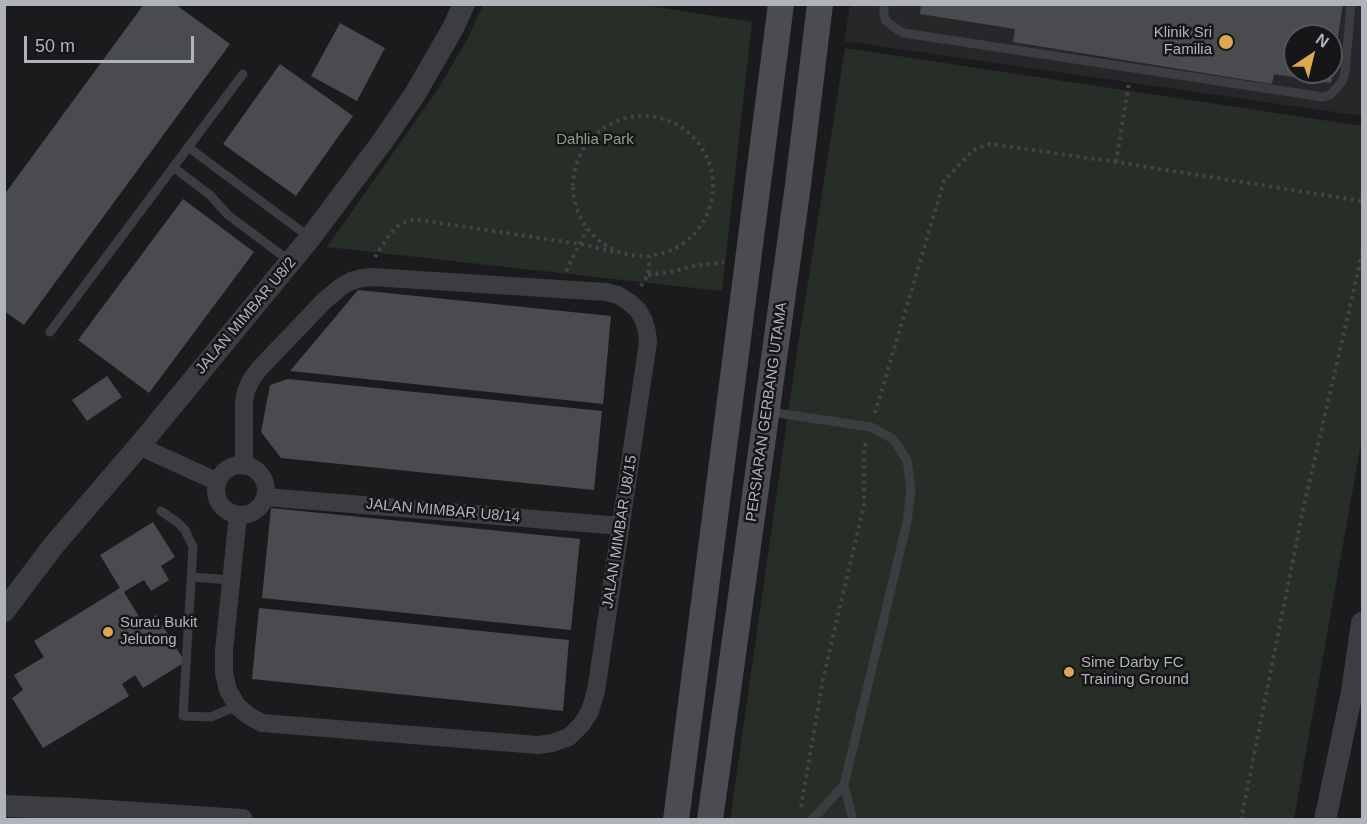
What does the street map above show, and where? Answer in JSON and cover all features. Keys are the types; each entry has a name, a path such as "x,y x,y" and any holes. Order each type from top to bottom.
{"main road":[{"path":"675,819 781,4"},
{"name":"PERSIARAN GERBANG UTAMA","path":"710,819 798,185 820,4"}],"street":[{"name":"JALAN MIMBAR U8/2","path":"4,611 54,544 139,446 310,238 415,94 453,28 464,4"},
{"path":"244,466 244,402 251,380 324,301 342,285 372,277 606,292 618,295 629,302"},
{"name":"JALAN MIMBAR U8/15","path":"237,706 262,723 538,745 569,737 582,724 590,711 596,691 648,342 644,321 638,310 629,302"},
{"path":"139,446 218,482"},
{"path":"244,466 252,468 264,480 265,497 258,509 252,513 238,515 231,513 219,502 218,482 225,471 231,468 244,466"},
{"name":"JALAN MIMBAR U8/14","path":"265,497 621,526"},
{"path":"237,706 228,690 224,673 224,650 238,515"},
{"path":"1325,819 1357,693 1362,623"},
{"path":"4,806 76,808 242,819"}],"lane":[{"path":"884,4 886,21 904,33 1323,97 1330,95 1342,82 1345,73 1351,4"},
{"path":"51,332 243,74"},
{"path":"188,147 310,238"},
{"path":"173,167 210,195 228,215 291,262"},
{"path":"767,412 871,427 893,439 907,460 910,490 907,522 844,786 853,819"},
{"path":"161,511 177,522 190,538 193,547 183,716 211,717 237,706"},
{"path":"191,577 231,580"},
{"path":"812,819 844,786"}],"path":[{"path":"1116,162 1132,68"},
{"path":"362,278 390,234 400,224 412,220 580,244 632,255 650,256 667,252 682,244 694,234 704,220 710,205 713,188 711,171 706,156 696,141 684,130 670,122 654,117 637,116 620,119 605,126 582,150 575,165 572,182 579,214 587,229 600,241 615,250 632,255"},
{"path":"801,813 823,679 864,505 864,449 944,181 973,150 990,144 1362,201"},
{"path":"558,289 587,229"},
{"path":"1241,819 1303,510 1362,254"},
{"path":"629,302 648,275 650,256"},
{"path":"648,275 714,263 748,261"}],"shaded area":[{"path":"850,5 1362,5 1362,116 844,41"}],"green space":[{"name":"Dahlia Park","path":"483,5 643,5 752,22 722,291 327,247 438,89 468,38"},
{"path":"845,48 1362,126 1362,438 1294,819 730,820 796,358"}],"building":[{"path":"144,4 175,4 230,44 24,325 4,311 4,195"},
{"path":"921,4 1343,4 1340,24 1283,24 1283,75 1274,74 1272,84 1013,42 1015,29 920,14"},
{"path":"340,23 385,48 357,101 311,76"},
{"path":"280,64 353,116 296,196 223,144"},
{"path":"183,199 254,252 149,393 78,340"},
{"path":"358,290 611,316 603,404 290,371"},
{"path":"107,376 122,397 87,421 72,400"},
{"path":"288,379 602,411 594,490 281,458 261,432 270,385"},
{"path":"271,508 580,539 571,630 262,598"},
{"name":"Surau Bukit Jelutong","path":"153,522 175,557 161,566 169,580 151,591 144,580 124,592 143,623 156,615 185,662 143,688 135,675 122,684 129,696 43,748 12,698 23,690 14,675 44,657 34,641 120,588 100,555"},
{"path":"259,608 569,640 563,711 252,679"}],"place":[{"name":"Klinik Sri Familia","path":"1226,42"},
{"name":"Surau Bukit Jelutong","path":"108,632"},
{"name":"Sime Darby FC Training Ground","path":"1069,672"}]}
